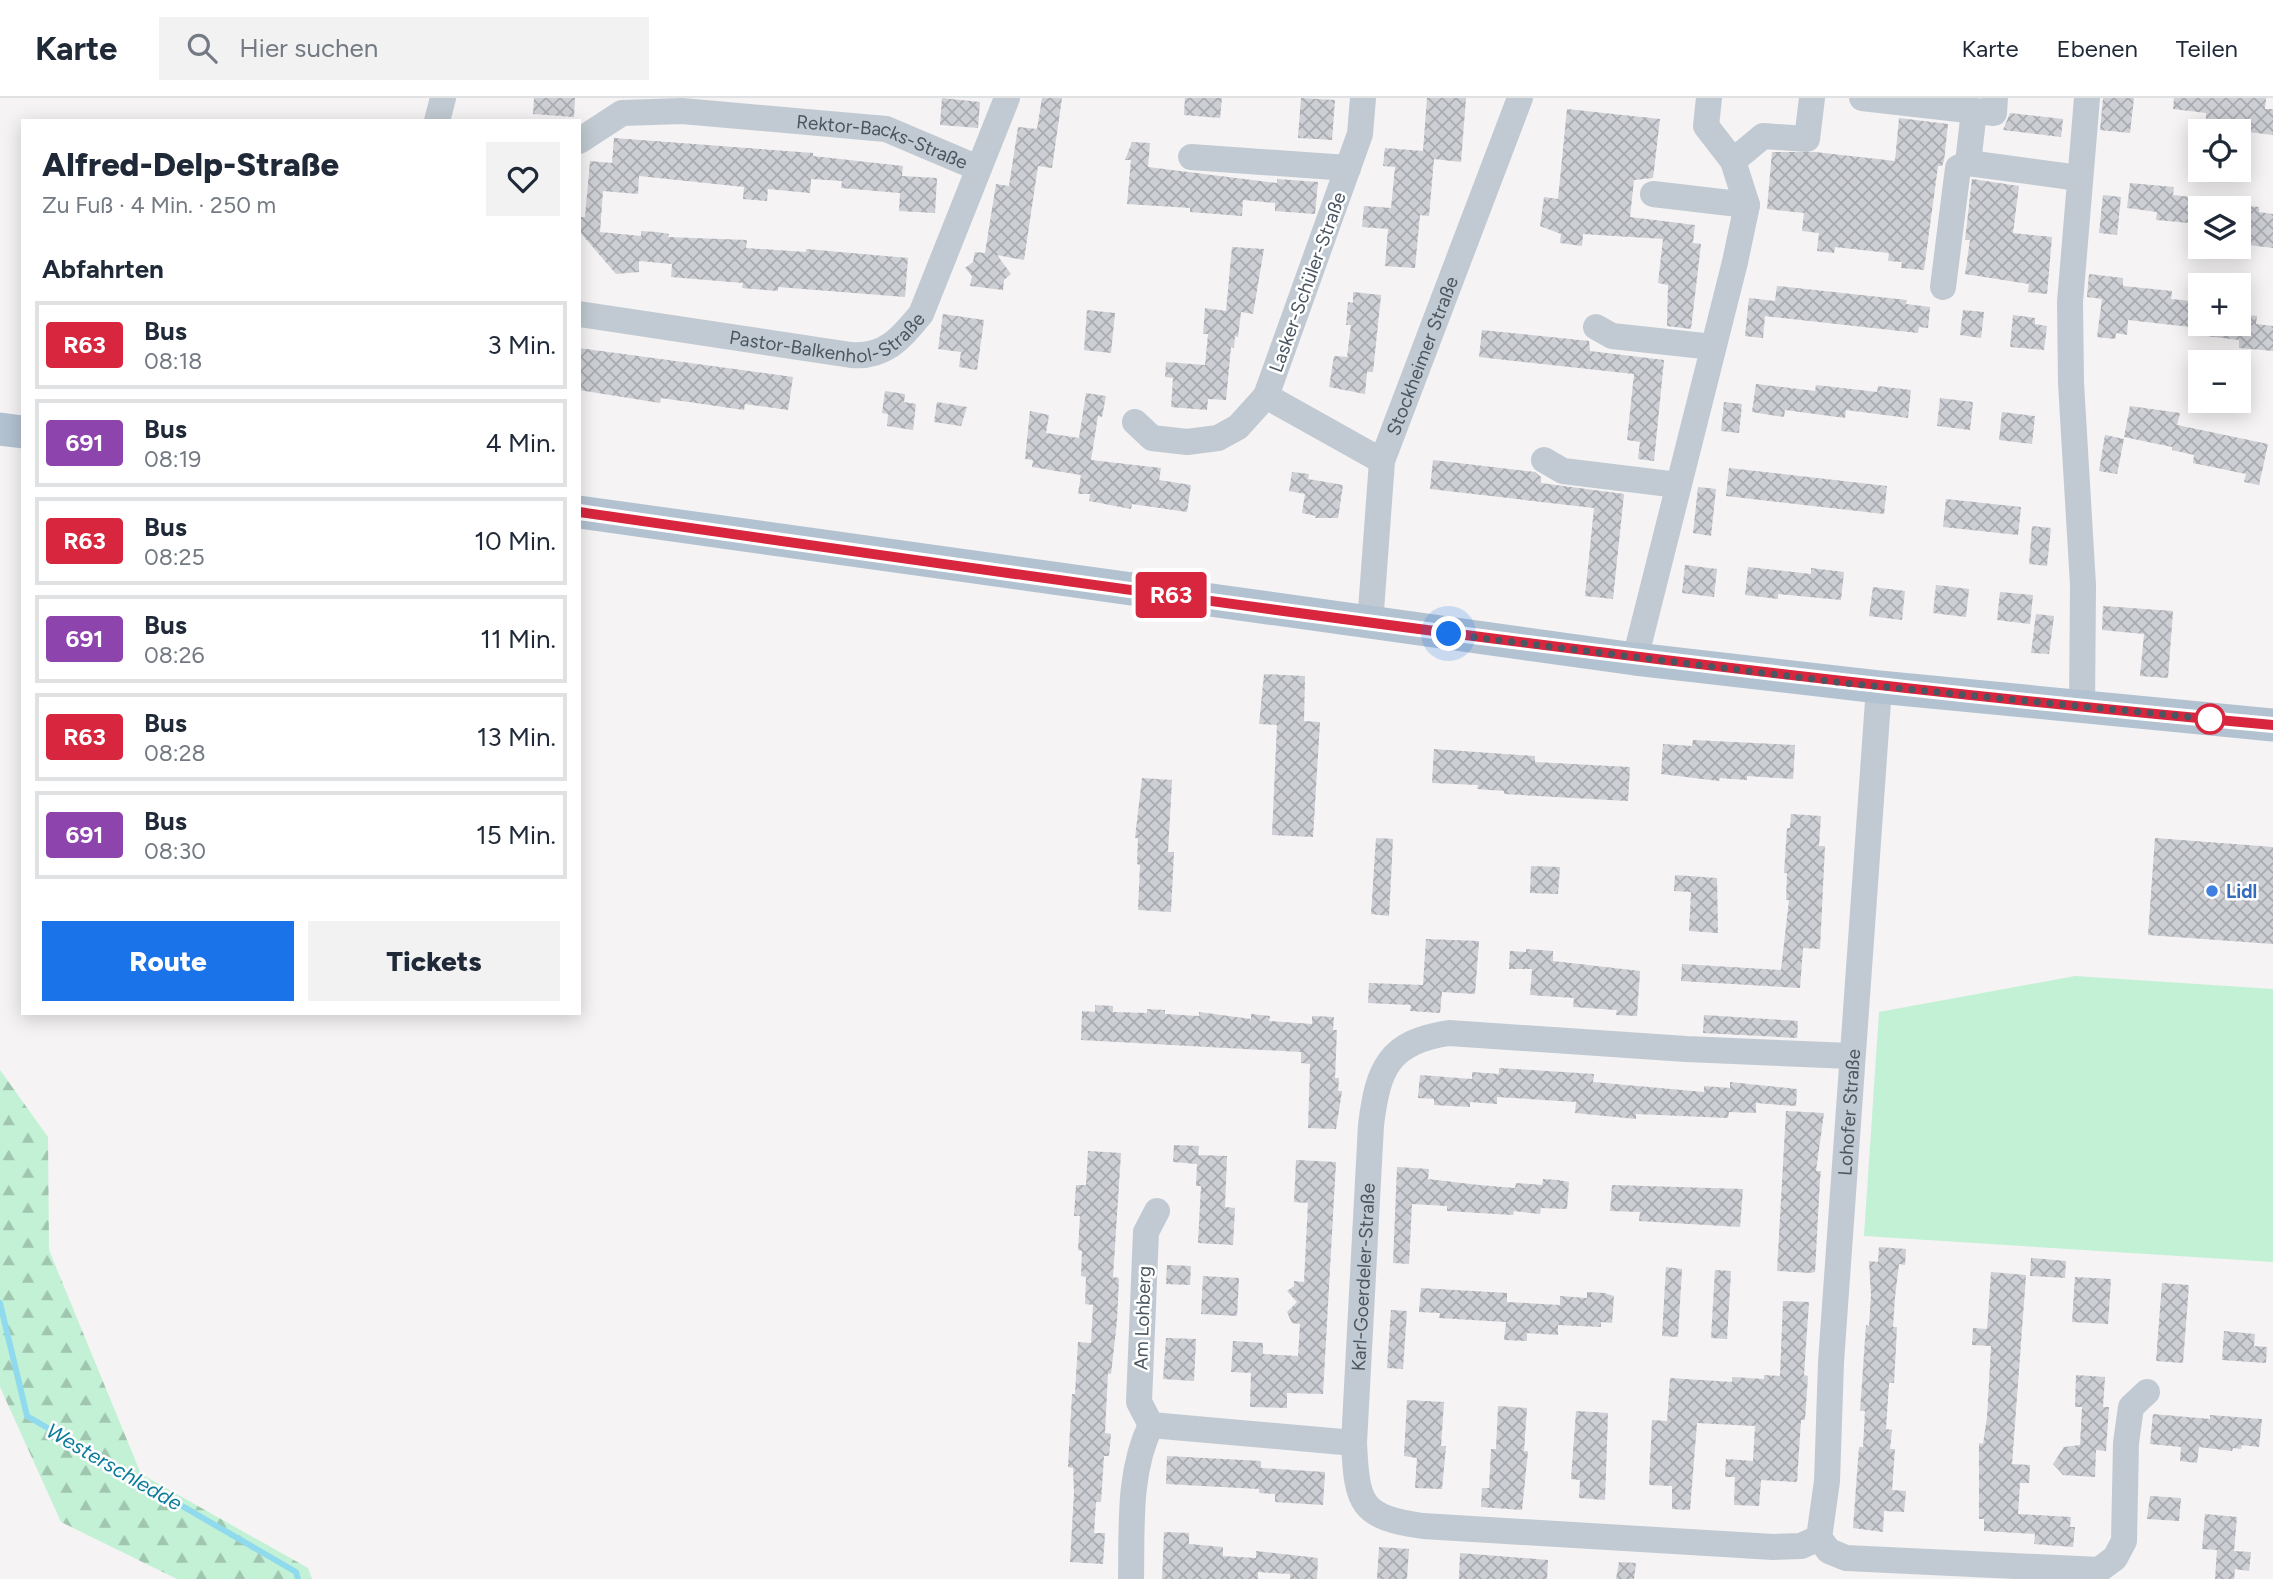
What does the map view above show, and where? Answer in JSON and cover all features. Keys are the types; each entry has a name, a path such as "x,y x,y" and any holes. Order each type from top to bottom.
{"main road":[{"path":"0,429 21,432"},
{"path":"581,512 1635,659 2081,708 2273,725"}],"street":[{"path":"438,119 443,98"},
{"name":"Pastor-Balkenhol-Straße","path":"581,314 850,355 865,356 898,342 921,314 1007,98"},
{"name":"Lasker-Schüler-Straße","path":"1135,422 1152,438 1187,442 1218,438 1238,427 1266,396 1360,134 1363,98"},
{"name":"Stockheimer Straße","path":"1370,624 1382,461 1520,98"},
{"path":"1635,659 1746,205 1732,161 1706,126 1709,98"},
{"path":"1732,161 1763,136 1807,139 1812,98"},
{"path":"1862,98 1985,104 1968,163"},
{"path":"2081,708 2083,585 2071,383 2070,302 2087,98"},
{"name":"Rektor-Backs-Straße","path":"581,139 621,106 682,111 786,109 886,129 978,168"},
{"name":"Lasker-Schüler-Straße","path":"1191,157 1348,168"},
{"path":"1943,287 1958,168 1968,163 2079,178"},
{"path":"1653,194 1746,205"},
{"path":"1595,327 1612,336 1713,347"},
{"name":"Lasker-Schüler-Straße","path":"1266,396 1382,461"},
{"path":"1544,460 1563,471 1678,485"},
{"name":"Lohofer Straße","path":"1819,1538 1827,1481 1831,1362 1878,687"},
{"name":"Karl-Goerdeler-Straße","path":"1819,1538 1801,1546 1773,1547 1423,1526 1390,1521 1367,1508 1356,1480 1354,1443 1376,1084 1391,1058 1409,1044 1427,1036 1448,1032 1561,1042 1851,1056"},
{"name":"Am Lohberg","path":"1151,1425 1139,1402 1146,1232 1157,1211"},
{"path":"1819,1538 1829,1551 1846,1558 2099,1570 2115,1558 2124,1541 2126,1443 2131,1407 2147,1392"},
{"path":"1131,1579 1133,1494 1140,1447 1151,1425 1354,1443"}],"green space":[{"path":"2075,976 2273,989 2273,1262 1864,1236 1879,1012"},
{"path":"0,1070 48,1137 49,1250 141,1474 308,1568 312,1579 177,1579 61,1522 0,1387"}],"building":[{"path":"534,98 575,98 574,117 533,114"},
{"path":"942,98 980,102 978,128 940,125"},
{"path":"1042,98 1062,98 1052,168 1038,166 1024,260 997,255 1011,274 1004,280 1003,290 970,286 972,276 965,268 973,262 975,252 985,253 996,184 1009,186 1018,127 1037,129"},
{"path":"1185,98 1222,98 1220,118 1184,115"},
{"path":"1301,98 1335,100 1332,140 1298,138"},
{"path":"1427,98 1466,98 1461,162 1434,159 1429,216 1420,215 1415,268 1385,266 1388,229 1362,227 1364,206 1391,208 1395,167 1383,166 1385,148 1423,151"},
{"path":"2103,98 2134,98 2130,133 2100,130"},
{"path":"2174,98 2266,98 2265,109 2273,109 2273,135 2251,132 2251,119 2206,119 2206,113 2173,109"},
{"path":"1567,109 1660,119 1653,178 1634,180 1630,217 1695,225 1693,243 1701,244 1691,329 1667,326 1668,285 1658,283 1663,239 1583,234 1582,246 1560,243 1561,234 1540,226 1544,197 1558,199"},
{"path":"2010,113 2063,119 2061,137 2003,130"},
{"path":"1899,118 1948,124 1944,161 1942,166 1938,166 1924,270 1901,268 1902,262 1888,261 1889,253 1835,247 1834,253 1817,251 1819,233 1802,231 1804,213 1767,209 1772,152 1815,152 1895,161"},
{"path":"614,138 813,153 813,156 903,166 902,176 937,178 935,213 899,211 900,193 841,188 842,181 811,179 810,193 768,189 767,201 743,199 744,187 639,176 638,194 603,191 600,232 641,236 641,231 657,232 669,234 668,237 747,240 746,248 806,252 806,249 908,258 905,297 778,287 778,291 742,288 743,283 671,277 672,264 639,261 639,272 616,274 581,233 590,161 612,163"},
{"path":"1132,142 1150,143 1148,167 1277,183 1277,179 1318,182 1315,214 1275,211 1275,203 1243,200 1242,216 1190,212 1190,208 1127,204 1131,160 1125,160"},
{"path":"1972,179 2019,186 2013,233 2052,237 2047,294 2028,292 2029,284 1965,274 1970,240 1965,240"},
{"path":"2130,183 2174,187 2173,195 2188,197 2188,223 2156,220 2157,212 2127,208"},
{"path":"2103,195 2121,197 2117,235 2099,233"},
{"path":"2251,206 2259,207 2259,212 2273,214 2273,248 2251,245"},
{"path":"1232,247 1264,249 1253,314 1241,312 1238,337 1235,336 1234,348 1231,347 1226,400 1208,399 1207,410 1171,407 1173,378 1165,377 1166,362 1205,365 1208,334 1203,334 1205,308 1226,311"},
{"path":"2089,274 2123,278 2123,286 2172,291 2171,299 2188,301 2188,327 2128,320 2127,335 2116,333 2115,339 2097,337 2102,299 2087,297"},
{"path":"1777,286 1907,300 1906,304 1930,307 1928,328 1919,327 1918,333 1765,316 1763,338 1745,336 1749,298 1775,301"},
{"path":"1353,292 1381,295 1373,372 1367,372 1365,394 1329,387 1334,356 1347,357 1351,325 1346,325 1348,302 1353,303"},
{"path":"1087,310 1115,313 1111,353 1084,350"},
{"path":"1963,310 1984,312 1981,338 1960,335"},
{"path":"943,314 984,320 977,370 959,367 961,352 938,349"},
{"path":"2013,315 2035,318 2035,324 2047,326 2044,350 2010,347"},
{"path":"2251,315 2257,316 2256,324 2273,326 2273,351 2239,348 2239,340 2206,336 2251,336"},
{"path":"1482,330 1589,341 1590,351 1664,360 1654,461 1638,459 1640,442 1627,440 1634,374 1479,357"},
{"path":"581,348 793,377 788,410 745,404 744,410 661,398 660,403 581,390"},
{"path":"1756,384 1815,391 1816,385 1877,392 1878,386 1911,390 1908,418 1846,410 1845,418 1785,410 1784,417 1752,412"},
{"path":"885,391 905,394 904,402 916,404 913,430 887,426 888,414 882,413"},
{"path":"1086,393 1106,396 1102,417 1098,416 1091,460 1161,468 1159,480 1191,485 1187,512 1132,504 1131,509 1089,501 1090,494 1078,494 1081,475 1032,467 1033,460 1025,459 1030,411 1049,415 1046,433 1079,438"},
{"path":"1940,398 1973,402 1970,430 1937,426"},
{"path":"937,402 967,407 961,426 934,422"},
{"path":"1724,402 1742,404 1739,433 1721,431"},
{"path":"2130,406 2180,413 2177,425 2268,444 2259,485 2244,482 2246,474 2193,463 2194,455 2172,450 2172,447 2124,437"},
{"path":"2002,412 2035,416 2032,444 1999,440"},
{"path":"2105,435 2124,439 2117,474 2099,471"},
{"path":"1433,460 1535,472 1541,477 1541,483 1624,494 1613,599 1585,596 1594,508 1430,489"},
{"path":"1729,468 1887,486 1884,514 1726,496"},
{"path":"1292,472 1309,474 1308,479 1343,485 1338,518 1315,518 1316,516 1302,513 1305,494 1289,491"},
{"path":"1698,487 1716,489 1711,536 1693,533"},
{"path":"1946,499 2021,507 2018,535 1943,527"},
{"path":"2032,526 2051,528 2047,566 2029,564"},
{"path":"1685,565 1717,569 1714,597 1682,593"},
{"path":"1748,567 1811,574 1811,568 1844,572 1841,600 1778,594 1778,599 1745,595"},
{"path":"1936,585 1969,589 1966,617 1933,613"},
{"path":"1873,587 1905,591 1902,620 1869,616"},
{"path":"2000,592 2033,595 2030,624 1997,620"},
{"path":"2103,606 2173,611 2168,678 2140,676 2144,634 2102,630"},
{"path":"2036,614 2054,616 2049,654 2031,653"},
{"path":"1264,674 1305,676 1304,721 1320,722 1313,837 1272,835 1277,725 1259,724"},
{"path":"1693,740 1795,745 1793,779 1747,776 1747,780 1720,778 1719,781 1661,774 1663,744 1692,746"},
{"path":"1434,749 1535,756 1535,762 1630,767 1628,801 1504,794 1504,791 1477,789 1478,785 1432,783"},
{"path":"1142,778 1172,780 1168,852 1174,852 1171,912 1138,910 1140,865 1137,864 1138,838 1135,838"},
{"path":"1791,814 1821,816 1819,846 1825,846 1820,949 1803,948 1800,988 1681,981 1682,964 1781,970 1789,900 1786,900 1787,873 1784,873 1787,828 1790,828"},
{"path":"1376,838 1393,839 1389,916 1371,914"},
{"name":"Lidl","path":"2155,838 2273,847 2273,944 2148,935"},
{"path":"1531,866 1560,867 1558,894 1530,893"},
{"path":"1675,875 1717,878 1718,933 1689,931 1691,892 1674,891"},
{"path":"1426,939 1479,941 1475,994 1442,992 1440,1013 1410,1011 1411,1005 1368,1003 1369,983 1423,985"},
{"path":"1526,949 1553,951 1553,961 1640,971 1637,1016 1616,1015 1617,1010 1573,1007 1574,998 1530,995 1532,969 1509,969 1510,951 1526,952"},
{"path":"1095,1005 1113,1006 1113,1012 1147,1013 1147,1009 1165,1010 1165,1014 1199,1016 1199,1012 1251,1019 1251,1014 1270,1016 1269,1021 1312,1024 1312,1016 1334,1017 1333,1030 1337,1030 1335,1078 1339,1078 1338,1091 1342,1091 1336,1129 1308,1128 1310,1064 1301,1063 1301,1052 1081,1040 1082,1011 1095,1012"},
{"path":"1704,1015 1798,1021 1797,1038 1703,1033"},
{"path":"1499,1068 1594,1074 1593,1082 1704,1092 1704,1086 1730,1088 1730,1082 1797,1089 1796,1106 1756,1103 1756,1113 1729,1112 1728,1118 1636,1114 1636,1119 1575,1113 1576,1102 1497,1097 1497,1104 1470,1102 1470,1107 1434,1105 1434,1099 1418,1098 1420,1075 1472,1079 1472,1072 1499,1074"},
{"path":"1786,1111 1824,1113 1816,1171 1821,1171 1815,1272 1811,1273 1777,1271"},
{"path":"1174,1145 1199,1146 1198,1155 1227,1156 1225,1207 1235,1208 1233,1245 1198,1243 1201,1186 1196,1186 1197,1164 1173,1162"},
{"path":"1088,1151 1121,1153 1113,1277 1119,1278 1117,1321 1111,1374 1108,1373 1105,1433 1111,1434 1109,1456 1104,1456 1101,1502 1096,1502 1094,1533 1105,1533 1103,1564 1070,1562 1074,1493 1073,1468 1068,1467 1072,1394 1075,1394 1078,1342 1091,1343 1093,1305 1085,1304 1086,1277 1081,1276 1082,1251 1078,1250 1080,1216 1074,1216 1076,1185 1086,1185"},
{"path":"1296,1160 1336,1162 1323,1394 1287,1393 1287,1408 1250,1407 1251,1373 1231,1372 1233,1341 1263,1343 1263,1354 1298,1356 1300,1324 1292,1323 1287,1312 1297,1302 1287,1291 1294,1286 1294,1281 1304,1282 1308,1203 1294,1202"},
{"path":"1397,1167 1429,1169 1428,1179 1479,1185 1515,1188 1516,1183 1542,1185 1543,1179 1569,1182 1567,1209 1541,1208 1540,1214 1514,1211 1513,1215 1447,1211 1447,1206 1412,1204 1409,1264 1393,1263"},
{"path":"1612,1185 1743,1189 1740,1227 1639,1221 1640,1212 1610,1211"},
{"path":"1879,1247 1906,1249 1905,1265 1899,1264 1895,1297 1893,1327 1897,1327 1894,1383 1889,1383 1886,1429 1892,1430 1890,1449 1895,1449 1892,1490 1906,1491 1904,1512 1884,1511 1883,1532 1853,1528 1859,1447 1863,1447 1865,1411 1860,1411 1866,1325 1869,1326 1871,1295 1869,1261 1878,1262"},
{"path":"2031,1258 2066,1261 2065,1278 2030,1276"},
{"path":"1167,1265 1191,1266 1190,1285 1166,1284"},
{"path":"1666,1267 1682,1269 1678,1337 1662,1336"},
{"path":"1715,1270 1731,1271 1727,1339 1711,1338"},
{"path":"1991,1272 2026,1275 2012,1464 2030,1465 2029,1483 2020,1483 2018,1514 2071,1517 2070,1527 2075,1527 2073,1547 2034,1544 2035,1534 1984,1531 1984,1519 1979,1519 1979,1443 1983,1444 1987,1417 1991,1346 1972,1345 1973,1328 1987,1329"},
{"path":"1203,1276 1239,1278 1237,1316 1201,1314"},
{"path":"2075,1277 2111,1279 2108,1324 2072,1322"},
{"path":"2162,1283 2189,1285 2183,1363 2156,1361"},
{"path":"1421,1288 1507,1293 1507,1302 1560,1305 1560,1296 1587,1298 1587,1292 1604,1293 1614,1296 1612,1323 1601,1322 1601,1327 1558,1325 1558,1335 1527,1333 1527,1341 1504,1340 1506,1322 1439,1318 1440,1313 1419,1312"},
{"path":"1783,1301 1809,1302 1804,1375 1808,1376 1805,1420 1801,1420 1797,1482 1761,1480 1759,1506 1734,1505 1735,1477 1725,1477 1726,1459 1753,1461 1755,1426 1697,1423 1690,1510 1672,1509 1672,1486 1649,1485 1652,1420 1667,1421 1670,1378 1732,1382 1732,1377 1764,1379 1764,1375 1780,1376"},
{"path":"1391,1310 1407,1311 1403,1369 1387,1368"},
{"path":"2224,1331 2255,1334 2254,1346 2267,1347 2266,1363 2222,1360"},
{"path":"1166,1338 1196,1339 1194,1381 1163,1379"},
{"path":"2076,1375 2105,1377 2103,1407 2109,1407 2106,1451 2096,1450 2095,1477 2063,1475 2053,1464 2064,1447 2080,1445 2082,1407 2075,1407"},
{"path":"1407,1400 1444,1402 1441,1446 1446,1446 1442,1489 1415,1488 1417,1458 1404,1456"},
{"path":"1498,1406 1527,1408 1524,1451 1528,1451 1522,1510 1481,1507 1482,1488 1489,1488 1491,1449 1496,1449"},
{"path":"1576,1411 1608,1413 1605,1500 1579,1498 1580,1480 1571,1479"},
{"path":"2153,1414 2210,1419 2210,1415 2262,1419 2259,1447 2242,1445 2241,1449 2233,1448 2232,1451 2199,1447 2197,1463 2180,1461 2181,1447 2150,1444"},
{"path":"1167,1456 1261,1461 1261,1468 1325,1472 1323,1505 1275,1502 1275,1494 1259,1493 1259,1489 1166,1484"},
{"path":"2150,1496 2181,1498 2179,1521 2147,1519"},
{"path":"2205,1514 2237,1517 2234,1551 2251,1552 2249,1571 2235,1569 2234,1579 2215,1579 2217,1550 2202,1549"},
{"path":"1164,1532 1189,1533 1189,1544 1223,1547 1223,1556 1256,1558 1256,1551 1318,1558 1317,1579 1290,1579 1290,1574 1258,1572 1258,1579 1162,1579"},
{"path":"1379,1547 1409,1549 1407,1579 1377,1579"},
{"path":"1460,1553 1548,1560 1547,1579 1459,1579"},
{"path":"1619,1562 1636,1563 1634,1579 1616,1579"}],"waterway":[{"name":"Westerschledde","path":"0,1303 27,1416 296,1572 298,1579"}],"bus line":[{"name":"R63","path":"581,512 1635,659 1878,687 2273,725"}],"place":[{"name":"Lidl","path":"2212,891"}],"route":[{"path":"1449,634 1845,683 2210,719"}]}
